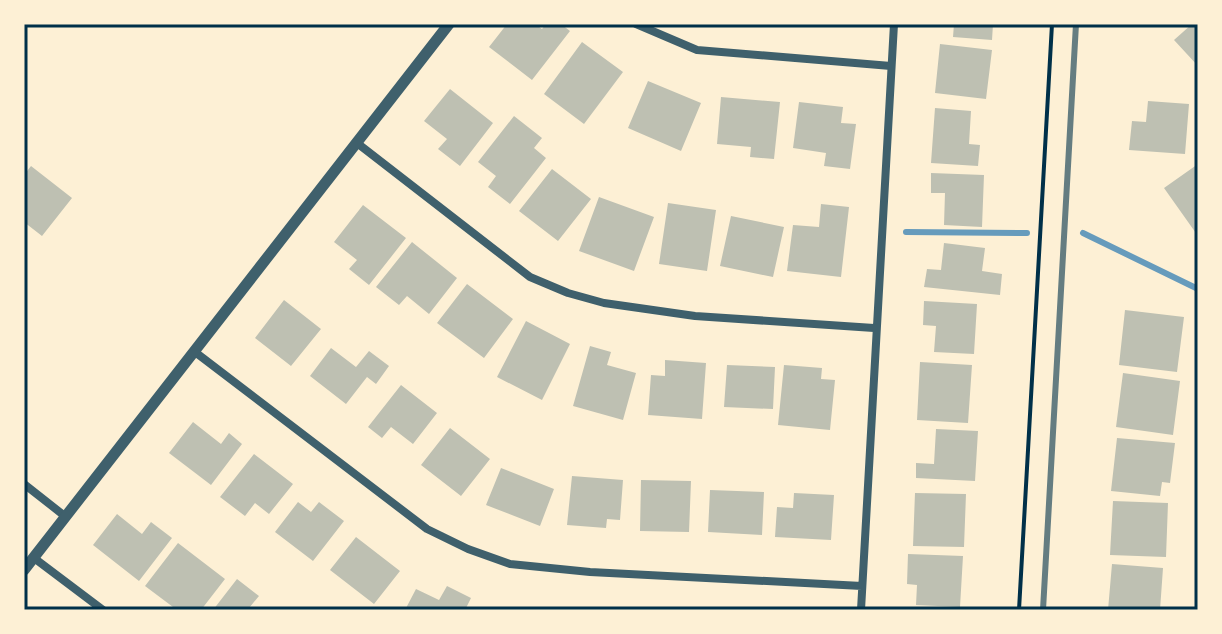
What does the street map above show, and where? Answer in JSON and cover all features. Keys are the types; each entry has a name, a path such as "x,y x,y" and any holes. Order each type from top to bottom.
{"street":[{"path":"24,570 449,24"},
{"path":"636,24 697,50 891,66"},
{"path":"861,610 874,328 894,24"},
{"path":"357,143 530,277 568,293 604,303 695,316 874,328"},
{"path":"195,352 427,529 510,564 590,572 862,586"},
{"path":"24,484 66,517"},
{"path":"34,558 103,610"}],"path":[{"path":"1019,610 1052,24"}],"building":[{"path":"507,24 535,24 542,29 546,24 561,24 570,31 532,80 489,47"},
{"path":"954,24 993,24 992,40 953,37"},
{"path":"1192,24 1198,24 1198,66 1174,40"},
{"path":"582,42 623,72 584,124 544,94"},
{"path":"940,44 992,50 986,99 935,93"},
{"path":"648,81 701,103 681,151 628,128"},
{"path":"450,89 493,123 460,166 438,149 447,139 424,121"},
{"path":"721,97 780,102 774,159 750,157 751,147 717,144"},
{"path":"1148,101 1189,104 1185,154 1129,150 1132,121 1146,122"},
{"path":"799,102 843,107 841,123 856,124 850,169 824,166 826,153 793,148"},
{"path":"935,108 971,111 969,144 980,145 978,166 931,163"},
{"path":"514,116 542,138 534,148 546,158 510,204 488,187 496,176 478,162"},
{"path":"1198,164 1198,236 1164,188"},
{"path":"31,166 72,198 42,236 24,222 24,175"},
{"path":"552,169 591,199 558,241 519,211"},
{"path":"931,173 984,175 982,227 944,225 945,193 931,193"},
{"path":"599,197 654,217 634,271 579,251"},
{"path":"668,203 716,210 707,271 659,264"},
{"path":"821,204 849,207 841,277 787,271 793,225 819,227"},
{"path":"363,205 406,238 369,285 349,269 357,260 334,242"},
{"path":"731,216 784,227 773,277 720,266"},
{"path":"412,242 457,278 429,314 407,296 399,305 376,287"},
{"path":"944,243 985,248 982,271 1002,274 1000,295 924,287 927,269 941,270"},
{"path":"467,284 513,319 484,358 437,323"},
{"path":"284,300 321,329 291,366 255,338"},
{"path":"924,301 977,304 974,354 934,352 936,326 923,325"},
{"path":"1125,310 1184,317 1177,372 1119,365"},
{"path":"526,321 570,344 542,400 497,377"},
{"path":"590,346 611,352 607,365 636,373 623,420 573,406"},
{"path":"331,348 356,367 369,351 389,366 376,384 367,377 346,404 310,376"},
{"path":"665,360 706,363 702,419 648,415 651,375 665,376"},
{"path":"920,362 972,365 968,423 917,420"},
{"path":"727,365 775,367 773,409 724,407"},
{"path":"784,365 822,368 821,379 835,380 830,430 778,425"},
{"path":"1123,373 1180,381 1173,435 1116,427"},
{"path":"401,385 437,413 413,444 391,427 382,438 368,427"},
{"path":"193,422 221,444 229,433 242,444 211,485 169,453"},
{"path":"450,428 490,459 461,496 421,465"},
{"path":"936,429 978,431 975,481 916,478 916,463 934,464"},
{"path":"1117,438 1175,443 1170,483 1162,482 1160,496 1111,491"},
{"path":"254,454 293,484 269,514 255,503 245,516 220,497"},
{"path":"501,468 554,489 540,526 486,505"},
{"path":"572,476 623,480 620,520 607,519 606,528 567,525"},
{"path":"641,480 691,481 689,532 640,531"},
{"path":"710,490 764,492 762,535 708,532"},
{"path":"794,493 834,495 831,540 775,537 777,507 793,508"},
{"path":"915,493 966,494 964,547 913,546"},
{"path":"1113,501 1168,503 1166,557 1110,555"},
{"path":"298,502 311,512 319,502 344,521 313,561 275,532"},
{"path":"117,514 142,534 151,522 172,538 139,581 93,545"},
{"path":"356,537 400,571 374,604 330,570"},
{"path":"178,543 225,579 201,610 177,610 145,586"},
{"path":"908,554 963,556 960,607 916,605 917,585 907,584"},
{"path":"1112,564 1163,568 1160,610 1108,610"},
{"path":"237,579 259,596 249,608 252,610 213,610"},
{"path":"447,586 471,598 465,610 405,610 416,589 439,600"}],"waterway":[{"path":"906,232 1027,233"},
{"path":"1083,233 1198,289"}],"railway":[{"path":"1043,610 1076,24"}]}
